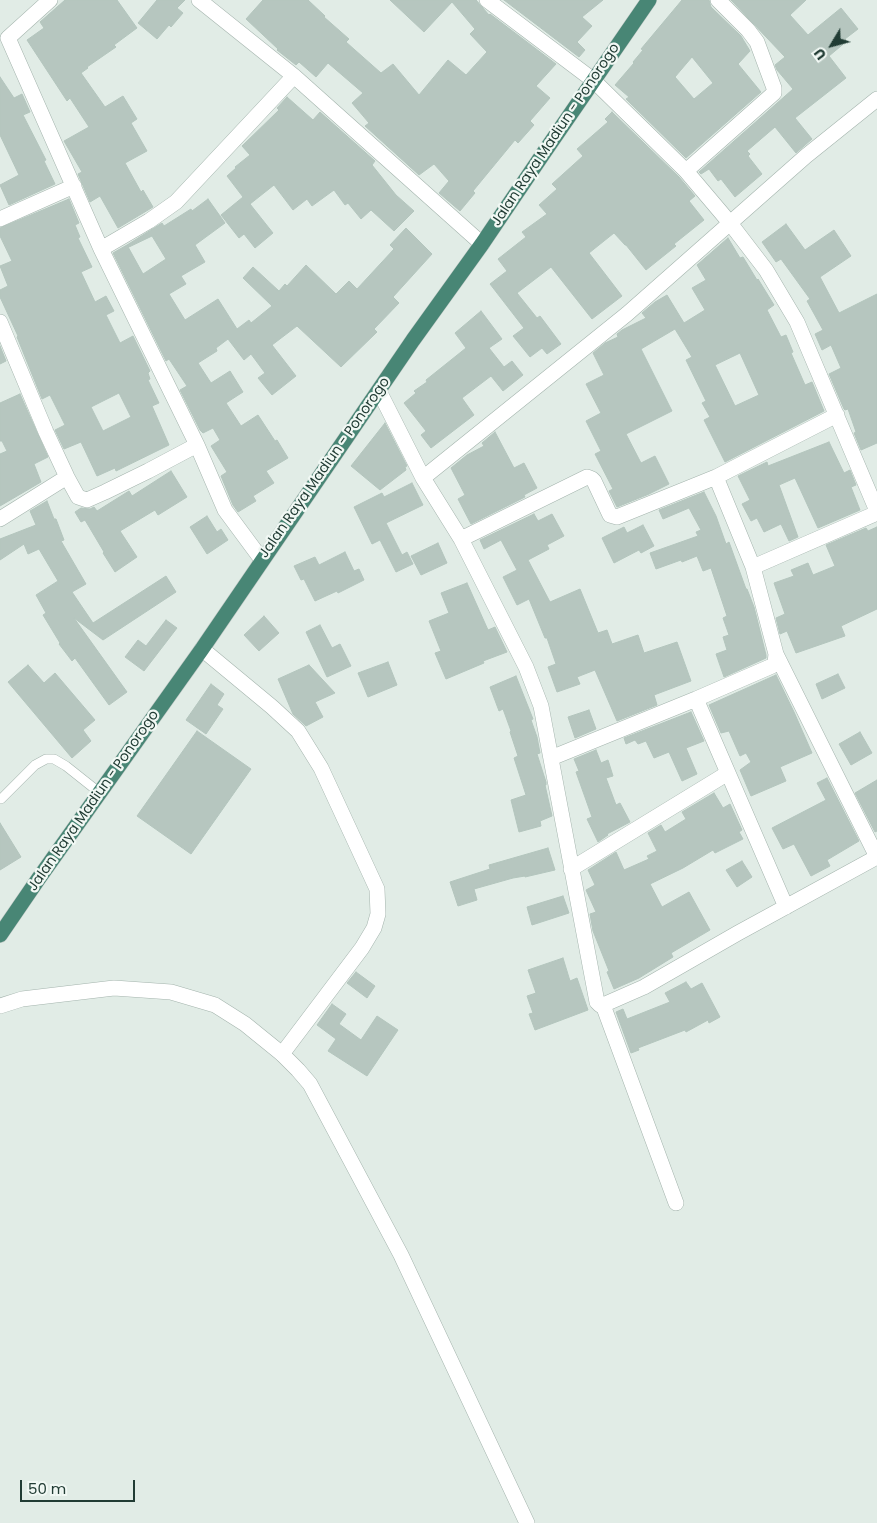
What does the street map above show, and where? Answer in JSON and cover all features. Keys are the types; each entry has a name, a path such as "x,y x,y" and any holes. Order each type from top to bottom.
{"highway":[{"name":"Jalan Raya Madiun - Ponorogo","path":"0,935 202,649 413,340 482,244 649,0"}],"street":[{"path":"50,0 4,41 197,445 225,510 262,560"},
{"path":"199,0 294,76 482,244"},
{"path":"487,0 594,80 686,172 730,223 766,270 797,322 877,512 753,567"},
{"path":"686,172 774,93 774,88 757,42 748,30 718,0"},
{"path":"102,249 149,221 176,202 294,76"},
{"path":"424,478 627,314 806,156 877,99"},
{"path":"0,219 74,186"},
{"path":"0,322 67,477 78,497 87,500 148,472 197,445"},
{"path":"379,391 424,478 461,539 532,678 541,706 594,996 600,1005 644,987 877,857 776,654 753,567 716,477"},
{"path":"461,539 587,477 592,478 594,481 610,515 617,517 716,477 836,415"},
{"path":"0,519 67,477"},
{"path":"202,649 298,731 321,768 376,889 378,914 374,928 362,948 282,1054"},
{"path":"551,758 772,666 776,661 776,654"},
{"path":"696,699 786,907"},
{"path":"571,869 728,773"},
{"path":"0,1006 22,999 114,988 171,992 215,1005 245,1024 282,1054 310,1084 397,1247 527,1523"},
{"path":"603,1005 676,1203"}],"lane":[{"path":"1,799 35,765 46,759 54,759 66,766 100,793"}],"building":[{"path":"65,0 117,0 137,28 114,45 116,47 81,73 105,107 123,96 137,119 131,123 147,151 125,163 141,192 143,190 153,207 118,228 100,196 90,202 78,174 82,172 64,141 89,127 70,98 67,101 27,40 44,28 40,22"},
{"path":"157,0 185,0 177,8 183,13 157,39 138,23"},
{"path":"263,0 308,0 349,39 346,42 381,73 393,64 419,95 448,60 466,75 487,52 470,34 475,29 452,2 424,32 390,0 476,0 489,15 556,64 536,86 550,98 530,121 534,125 518,143 515,140 473,191 475,193 460,211 439,193 449,181 434,164 419,175 365,126 369,123 352,103 363,93 328,63 316,77 299,62 296,65 277,50 246,19"},
{"path":"504,0 603,0 582,17 592,26 577,42 585,50 579,57"},
{"path":"682,0 709,0 711,7 741,36 750,51 738,64 761,92 686,158 626,99 629,97 615,85 634,63 643,50 641,49","holes":["692,57 713,83 694,99 675,77"]},
{"path":"731,0 806,0 790,15 808,35 841,8 858,29 845,39 847,41 829,56 846,78 795,118 812,139 796,153 775,127 747,151 750,154 748,156 762,174 735,197 721,179 718,181 709,169 701,174 699,172 793,89 775,65 785,57"},
{"path":"0,77 14,98 22,94 30,112 23,115 46,160 44,161 55,184 9,205 0,185 19,175 0,135"},
{"path":"287,97 313,120 320,112 375,161 372,165 396,195 414,211 394,231 371,210 361,219 348,203 345,205 334,190 312,206 307,199 293,210 274,185 250,204 273,233 255,248 244,234 239,238 221,215 243,197 227,176 250,155 242,146 279,110 277,108"},
{"path":"612,112 679,177 695,196 689,201 704,220 646,270 614,233 589,253 622,296 592,319 551,267 517,293 537,318 540,316 561,344 547,354 542,348 530,357 513,336 524,328 490,284 507,271 498,259 526,237 522,232 547,214 539,205 557,189 552,184 583,156 577,149 608,122 605,119"},
{"path":"69,199 79,223 75,225 80,237 78,238 92,267 81,272 95,302 106,296 114,311 106,315 120,343 133,336 150,371 148,373 150,379 148,380 159,403 152,406 169,445 116,471 115,468 97,476 81,442 64,449 55,430 65,425 50,395 42,399 18,336 0,297 0,290 8,286 0,266 12,261 0,236 0,228","holes":["119,393 131,417 103,431 91,407"]},
{"path":"208,199 225,223 195,245 205,262 181,276 186,284 169,294 185,320 218,299 237,329 249,320 251,323 272,306 243,278 253,267 279,291 285,284 287,286 306,265 336,294 349,281 357,289 394,249 390,245 406,228 432,254 393,297 399,303 374,329 377,332 341,367 297,326 272,345 296,376 272,395 258,378 265,373 251,354 244,360 228,339 216,348 217,351 198,363 211,383 230,371 243,392 226,403 241,426 258,415 288,458 266,471 274,483 253,496 256,501 238,512 233,505 221,476 227,472 211,446 220,440 213,428 203,433 200,430 180,390 187,386 169,359 166,361 113,253 162,223 164,226 191,209 192,211","holes":["152,236 166,259 143,274 127,245 129,247"]},
{"path":"786,224 805,250 834,230 851,256 820,277 839,313 877,294 877,443 861,450 854,433 856,432 848,409 844,409 829,374 841,368 831,345 822,350 815,334 823,330 807,301 810,299 781,259 776,262 762,242"},
{"path":"728,238 740,258 743,257 774,305 767,310 781,337 786,335 793,352 791,353 805,385 812,382 824,411 725,462 704,420 710,417 702,403 706,401 686,360 692,357 675,329 641,349 672,411 626,434 641,463 655,456 669,484 617,507 609,491 613,489 595,454 601,451 586,421 601,413 586,384 604,375 593,353 605,343 618,337 617,334 622,330 646,318 642,313 667,295 684,323 705,310 692,288 706,280 697,265","holes":["740,353 759,395 735,406 715,365"]},
{"path":"481,311 502,339 489,348 504,367 512,361 523,375 503,391 491,376 462,398 474,415 431,448 421,435 426,431 404,403 416,393 414,391 427,382 426,380 466,348 455,333"},
{"path":"0,346 6,361 0,364"},
{"path":"20,394 48,457 34,464 41,482 0,506 0,454 7,451 2,441 0,441 0,403"},
{"path":"385,423 407,466 405,467 406,470 380,490 351,466"},
{"path":"495,432 514,468 524,463 537,488 524,495 525,497 471,524 458,499 465,495 451,468 467,455 484,446 482,443"},
{"path":"829,442 844,473 850,470 856,485 851,487 860,510 818,528 795,478 779,485 798,537 789,541 781,524 764,532 757,518 751,521 742,504 750,500 738,476 767,462 768,466"},
{"path":"171,471 187,497 158,515 155,510 120,531 137,557 115,572 85,520 81,522 75,512 81,508 90,509 94,507 97,511 129,491 132,496"},
{"path":"412,483 423,505 386,523 402,555 407,552 413,564 396,572 380,540 372,544 354,507 382,493 384,497"},
{"path":"704,492 716,516 726,544 729,542 754,607 766,655 766,658 724,677 716,654 727,650 723,637 729,635 723,618 727,616 711,568 703,571 697,556 656,569 650,553 698,536 696,532 701,530 689,508 663,519 659,510"},
{"path":"47,501 64,540 61,541 86,584 72,592 93,623 166,576 176,592 103,640 74,618 127,692 109,705 75,658 72,661 59,644 43,615 46,613 36,595 58,581 39,549 28,554 24,544 0,560 0,539 36,525 30,511"},
{"path":"534,514 538,521 552,514 564,536 547,545 549,549 528,560 550,602 580,589 598,633 607,630 612,644 638,635 644,653 677,642 691,681 654,695 657,705 617,721 595,670 577,677 580,684 557,692 548,667 556,664 547,638 545,638 529,599 517,605 503,577 517,570 501,540 484,549 480,540"},
{"path":"207,516 217,532 221,529 228,540 207,554 190,527"},
{"path":"643,525 654,546 641,553 639,550 614,563 602,538 624,527 627,533"},
{"path":"877,527 877,609 841,626 845,636 796,653 787,631 780,634 776,618 785,614 774,583 794,576 791,570 808,563 813,575 835,566 826,545 866,528 868,531"},
{"path":"438,543 447,563 421,575 411,556"},
{"path":"345,552 354,571 359,569 364,580 338,593 337,591 315,601 304,579 301,580 294,566 315,557 319,565"},
{"path":"467,583 488,630 495,627 507,652 446,679 435,653 441,651 429,621 449,613 441,593"},
{"path":"264,616 279,633 259,651 244,635"},
{"path":"166,620 177,628 144,671 125,657 138,640 146,646"},
{"path":"320,625 332,648 340,644 351,666 327,677 306,632"},
{"path":"388,662 397,685 368,697 358,673"},
{"path":"28,665 44,683 55,673 95,720 83,730 91,741 72,758 8,682"},
{"path":"309,665 335,693 315,702 323,717 306,726 293,714 278,679"},
{"path":"838,674 845,688 822,699 816,684"},
{"path":"776,675 812,753 780,767 786,781 751,796 740,770 751,762 746,753 740,756 729,731 721,733 709,705"},
{"path":"516,676 533,719 531,720 540,753 537,754 546,782 545,785 552,816 540,821 541,826 519,832 511,800 526,795 514,758 518,756 511,731 503,709 499,711 490,687"},
{"path":"211,684 224,694 217,705 223,709 206,734 186,720"},
{"path":"589,710 596,729 575,738 568,717"},
{"path":"691,712 704,741 686,748 697,774 682,781 669,752 654,758 646,741 638,744 635,740 626,744 624,738"},
{"path":"197,731 251,769 191,854 137,816"},
{"path":"860,732 872,753 851,765 839,744"},
{"path":"596,750 601,763 608,760 613,776 606,778 616,805 620,803 630,822 607,834 598,842 587,819 592,817 576,772 579,771 574,759"},
{"path":"827,778 859,841 827,860 830,866 811,876 794,844 783,849 772,828 826,800 817,783"},
{"path":"877,780 877,831 875,832 855,793"},
{"path":"714,793 723,808 730,804 742,830 739,832 743,839 715,853 713,850 683,868 650,884 662,907 689,892 710,930 671,953 673,957 639,978 614,989 593,931 590,914 596,912 586,890 595,885 588,870 616,852 624,870 649,859 647,856 657,851 648,833 661,825 665,832 686,819 682,812"},
{"path":"0,823 21,857 0,870"},
{"path":"548,848 555,870 513,878 474,889 477,900 458,906 450,882 490,869 489,865"},
{"path":"742,861 752,877 737,887 726,870"},
{"path":"563,896 569,913 532,925 527,907"},
{"path":"563,958 570,981 577,978 588,1010 535,1030 529,1014 533,1013 527,996 536,993 528,970"},
{"path":"356,972 375,986 367,998 347,983"},
{"path":"686,982 691,989 702,983 720,1017 709,1023 708,1020 686,1032 685,1030 638,1048 639,1050 631,1053 616,1012 623,1009 627,1019 670,1002 665,993"},
{"path":"332,1004 346,1014 339,1024 361,1040 377,1016 398,1030 367,1076 328,1051 336,1039 317,1025"}]}
